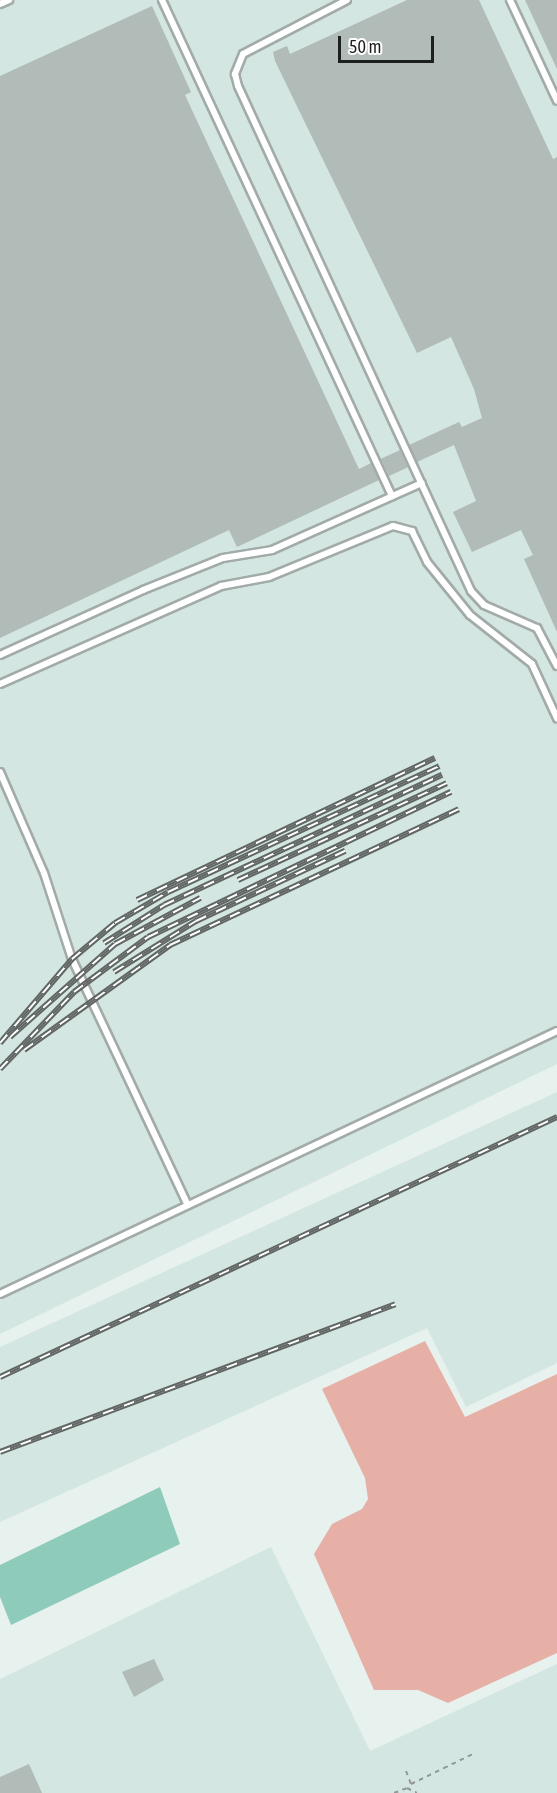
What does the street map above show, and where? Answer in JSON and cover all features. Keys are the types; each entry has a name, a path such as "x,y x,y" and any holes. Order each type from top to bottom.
{"lane":[{"path":"0,4 9,0"},
{"path":"162,0 392,496"},
{"path":"347,0 252,47 243,54 235,74 477,599 537,628 557,666"},
{"path":"510,0 557,101"},
{"path":"0,655 143,590 223,558 272,550 422,483"},
{"path":"0,684 221,586 269,577 393,526 412,531 427,562 470,615 532,664 557,718"},
{"path":"0,772 44,873 72,959 188,1205"},
{"path":"0,1294 557,1032"}],"path":[{"path":"411,1784 473,1754"},
{"path":"406,1771 411,1784 410,1789"},
{"path":"394,1793 410,1789 417,1793"}],"shaded area":[{"path":"0,0 557,0 557,1064 0,1334"},
{"path":"557,1092 557,1363 466,1407 427,1328 0,1522 0,1347"},
{"path":"425,1341 465,1417 557,1374 557,1653 448,1703 418,1690 374,1690 314,1554 332,1524 362,1509 368,1499 365,1478 322,1389"},
{"path":"160,1487 180,1544 11,1625 0,1597 0,1565"},
{"path":"271,1547 370,1751 557,1664 557,1793 0,1793 0,1679"}],"building":[{"path":"407,0 479,0 553,159 557,157 557,632 524,559 533,555 521,530 472,552 453,512 476,501 454,445 417,462 409,445 459,422 462,427 482,418 474,389 451,337 417,353 275,61 273,52 287,46 290,54"},
{"path":"525,0 557,0 557,69"},
{"path":"152,6 191,92 185,95 359,469 371,463 379,480 237,547 229,530 0,638 0,76"},
{"path":"400,450 408,467 389,476 381,459"},
{"path":"154,1659 164,1680 134,1697 122,1672"},
{"path":"29,1764 42,1793 0,1793 0,1777"}],"railway":[{"path":"137,900 435,758"},
{"path":"0,1043 72,959 115,923 168,892 439,766"},
{"path":"104,943 164,905 442,775"},
{"path":"238,880 447,783"},
{"path":"0,1069 74,992 148,937 451,792"},
{"path":"24,1050 170,945 459,809"},
{"path":"114,972 196,921 345,851"},
{"path":"10,1037 115,944 200,898"},
{"path":"0,1377 557,1117"},
{"path":"0,1452 395,1304"}]}
